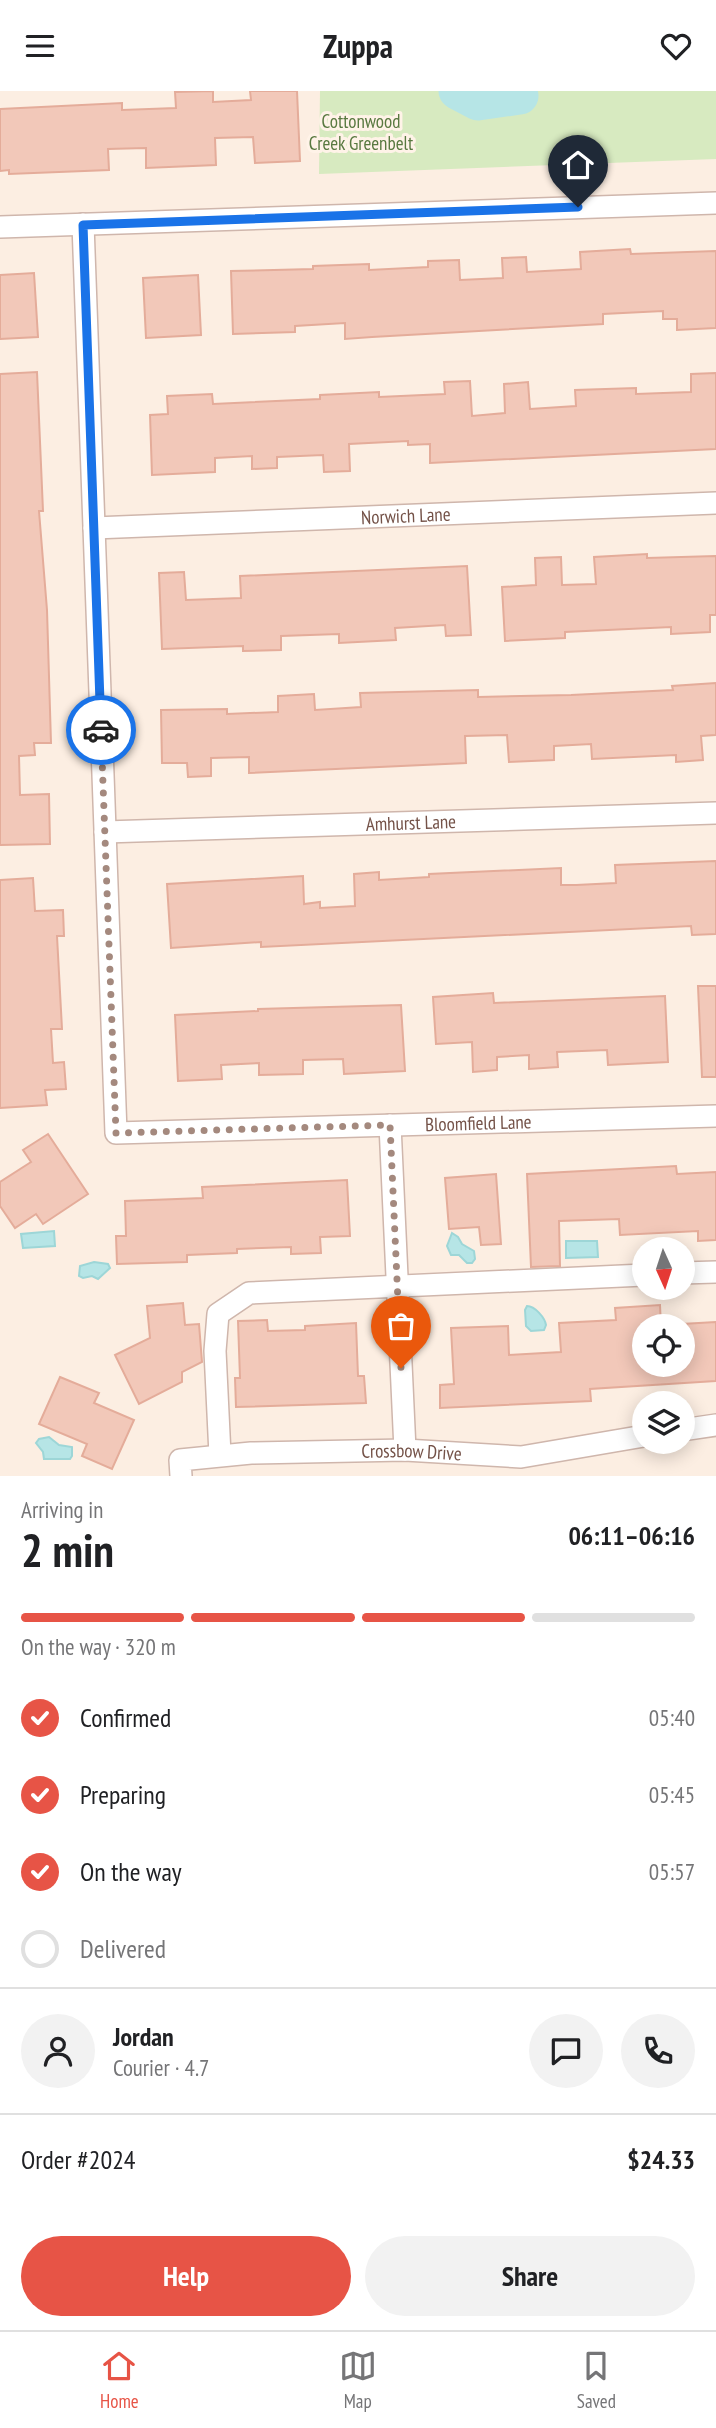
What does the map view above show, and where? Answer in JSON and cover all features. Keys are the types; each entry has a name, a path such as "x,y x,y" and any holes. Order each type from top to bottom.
{"street":[{"path":"0,227 716,202"},
{"path":"83,225 105,832"},
{"name":"Norwich Lane","path":"94,528 716,503"},
{"name":"Amhurst Lane","path":"105,832 716,813"},
{"name":"Bloomfield Lane","path":"105,832 116,1133 716,1116"},
{"path":"390,1125 405,1450"},
{"path":"695,1273 716,1272"},
{"path":"220,1455 215,1351 218,1314 249,1293 632,1276"},
{"path":"695,1428 716,1425"},
{"name":"Crossbow Drive","path":"181,1468 220,1455 405,1450 522,1466 632,1439"}],"green space":[{"name":"Cottonwood Creek Greenbelt","path":"320,91 716,91 716,159 319,174"}],"water":[{"path":"54,1231 55,1246 23,1248 21,1234"},
{"path":"452,1233 462,1244 474,1251 475,1259 472,1263 467,1263 459,1255 451,1255 447,1246"},
{"path":"566,1241 597,1241 598,1257 566,1258"},
{"path":"94,1262 108,1264 110,1268 98,1279 79,1276 80,1266"},
{"path":"527,1306 542,1316 546,1325 544,1330 531,1331 526,1326"},
{"path":"49,1437 59,1445 72,1447 70,1459 44,1459 43,1452 36,1443 39,1439"}],"building":[{"path":"213,91 213,102 251,100 250,91 297,91 300,161 255,163 253,137 215,138 216,165 146,168 146,148 108,149 109,170 9,174 9,170 0,171 0,109 122,103 122,110 176,108 175,92"},
{"path":"630,249 631,254 716,251 716,328 677,330 677,319 663,319 663,311 603,314 603,324 345,339 345,323 295,326 295,332 233,334 231,271 313,269 313,266 369,264 369,270 428,267 428,261 459,260 460,280 503,278 502,258 526,257 527,272 581,269 580,252"},
{"path":"34,273 38,337 0,339 0,275"},
{"path":"198,275 201,335 146,338 143,278"},
{"path":"37,372 43,511 39,511 47,610 51,743 34,743 35,755 19,756 20,795 49,794 50,844 0,845 0,374"},
{"path":"716,373 716,449 430,463 430,444 408,445 408,441 349,444 350,471 324,472 323,455 277,457 277,468 252,469 252,456 215,458 215,472 152,475 150,415 168,414 167,396 212,394 213,404 320,399 320,395 379,392 379,397 445,394 444,382 470,381 472,416 505,413 504,384 528,382 530,409 576,406 575,390 636,388 636,394 691,392 691,374"},
{"path":"647,554 647,558 716,556 716,615 710,615 710,632 671,634 671,627 565,632 565,638 505,641 502,587 536,585 535,558 561,557 562,585 596,584 594,557"},
{"path":"467,566 471,635 446,636 445,625 395,628 396,640 339,643 339,634 281,636 281,650 243,651 243,646 162,649 159,573 184,572 186,600 241,598 240,576"},
{"path":"716,683 716,735 701,736 703,760 676,762 676,755 592,759 591,744 554,746 554,760 509,762 507,735 465,736 466,763 249,773 249,757 211,758 211,776 188,777 187,763 162,763 161,710 227,709 227,714 278,712 278,696 314,694 315,710 361,707 360,693 478,690 478,697 571,695 673,690 672,686"},
{"path":"716,861 716,934 692,935 691,926 261,947 261,942 171,948 167,884 303,876 304,904 320,902 320,908 355,906 354,874 379,872 379,880 429,877 429,874 561,868 561,885 576,885 616,883 615,865"},
{"path":"33,878 35,911 63,910 64,936 57,936 62,1029 51,1029 53,1063 64,1062 66,1089 45,1090 47,1105 0,1108 0,880"},
{"path":"698,986 716,986 716,1077 702,1077"},
{"path":"493,993 494,1003 665,996 668,1062 608,1065 607,1050 557,1052 558,1067 529,1069 529,1055 497,1057 497,1070 473,1072 472,1042 436,1044 433,997"},
{"path":"401,1005 405,1071 344,1074 343,1059 303,1060 303,1074 259,1075 259,1063 221,1065 222,1079 178,1081 175,1015 258,1009"},
{"path":"48,1134 88,1194 43,1224 36,1214 15,1228 0,1206 0,1182 31,1162 23,1150"},
{"path":"676,1166 677,1174 716,1172 716,1240 698,1241 698,1231 620,1235 619,1219 559,1221 560,1266 531,1267 527,1174"},
{"path":"496,1174 501,1244 481,1245 479,1227 449,1229 445,1178"},
{"path":"347,1180 350,1236 320,1237 321,1253 291,1254 291,1247 237,1249 237,1253 187,1255 187,1262 117,1264 116,1236 126,1236 125,1201 203,1198 202,1187"},
{"path":"183,1303 185,1325 199,1324 202,1362 182,1372 182,1382 139,1404 115,1355 150,1338 147,1306"},
{"path":"660,1305 660,1314 632,1314 632,1377 695,1377 695,1323 716,1322 716,1381 590,1389 591,1401 440,1408 440,1385 454,1384 451,1328 508,1326 509,1355 561,1352 559,1323 616,1320 615,1308"},
{"path":"267,1320 268,1331 305,1330 305,1326 356,1323 358,1376 364,1376 366,1403 236,1407 235,1378 240,1378 238,1321"},
{"path":"60,1377 99,1393 94,1403 134,1420 112,1469 82,1456 87,1444 39,1424"}],"waterway":[{"path":"457,91 478,102 520,96 519,91"}],"way so far":[{"path":"101,730 116,1133 390,1125 401,1368"}],"route":[{"path":"101,730 83,225 578,207"}]}
